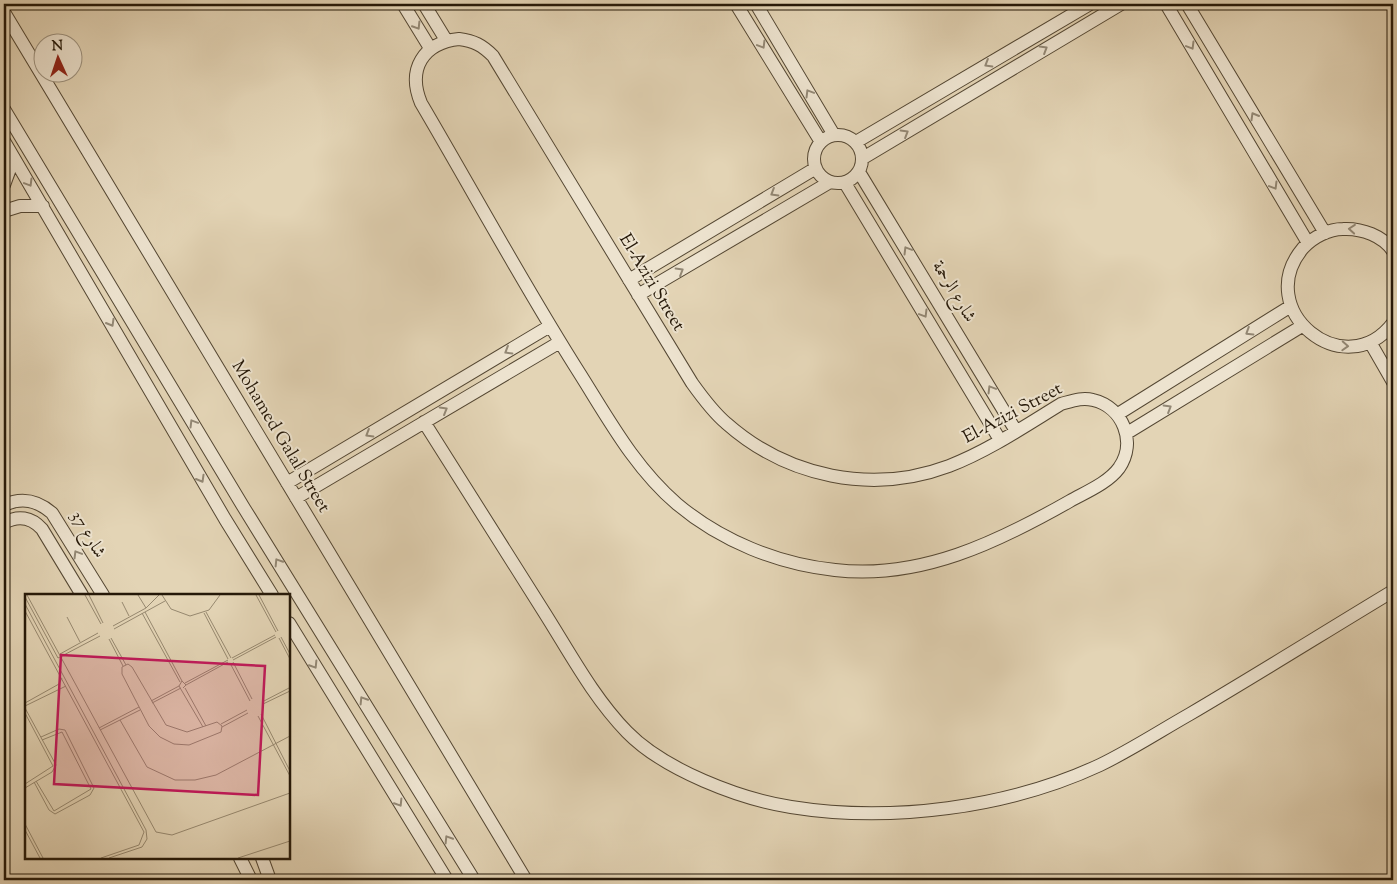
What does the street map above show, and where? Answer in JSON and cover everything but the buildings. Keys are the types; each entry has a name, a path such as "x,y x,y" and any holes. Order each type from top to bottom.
{"street":[{"path":"403,4 430,48 422,57 417,68 415,80 416,92 421,103 550,326 630,454 653,481 678,505 706,525 736,542 768,556 802,565 836,570 871,572 906,569 940,562 1036,520 1109,478 1118,469 1125,458 1128,446 1127,433 1118,414 1291,306"},
{"path":"424,4 446,40"},
{"path":"736,4 821,142"},
{"path":"756,4 834,135"},
{"path":"856,142 1090,4"},
{"path":"863,158 1121,4"},
{"path":"1166,4 1308,243"},
{"path":"1187,4 1325,233"},
{"name":"Mohamed Galal Street","path":"4,12 526,880"},
{"name":"El-Azizi Street","path":"430,48 446,40 459,38 472,41 483,47 493,56 692,383 707,404 725,422 745,439 767,453 790,464 840,478 892,480 917,476 979,453 1061,404 1076,399 1091,399 1106,404 1118,414"},
{"path":"4,109 244,508 474,880"},
{"path":"834,135 850,137 861,149 863,158 860,172 845,183 830,182 824,179 816,168 814,155 821,142 834,135"},
{"path":"4,141 225,519 271,594"},
{"path":"4,185 14,158"},
{"path":"629,280 816,168"},
{"name":"شارع الرحمة","path":"860,172 1016,431"},
{"path":"638,295 830,182"},
{"name":"شارع الرحمة","path":"845,183 1000,440"},
{"path":"4,211 20,206 43,206"},
{"path":"1392,248 1377,236 1360,230 1342,229 1325,233 1308,243 1296,256 1290,272 1288,289 1291,306 1302,326 1313,336 1326,343 1356,346 1370,342 1392,331"},
{"path":"287,483 550,326"},
{"path":"1127,433 1302,326"},
{"path":"296,498 560,342"},
{"path":"1370,342 1393,382"},
{"path":"424,422 594,692 628,733 656,755 694,776 738,795 776,805 821,812 876,814 913,812 958,806 1026,792 1059,781 1101,764 1393,592"},
{"name":"شارع 37","path":"4,506 13,502 30,501 46,507 52,512 102,594"},
{"path":"225,519 244,508"},
{"name":"شارع 37","path":"4,523 15,518 23,518 36,523 42,529 81,594"},
{"path":"290,625 447,880"},
{"path":"240,859 251,880"},
{"path":"262,859 270,880"}]}
